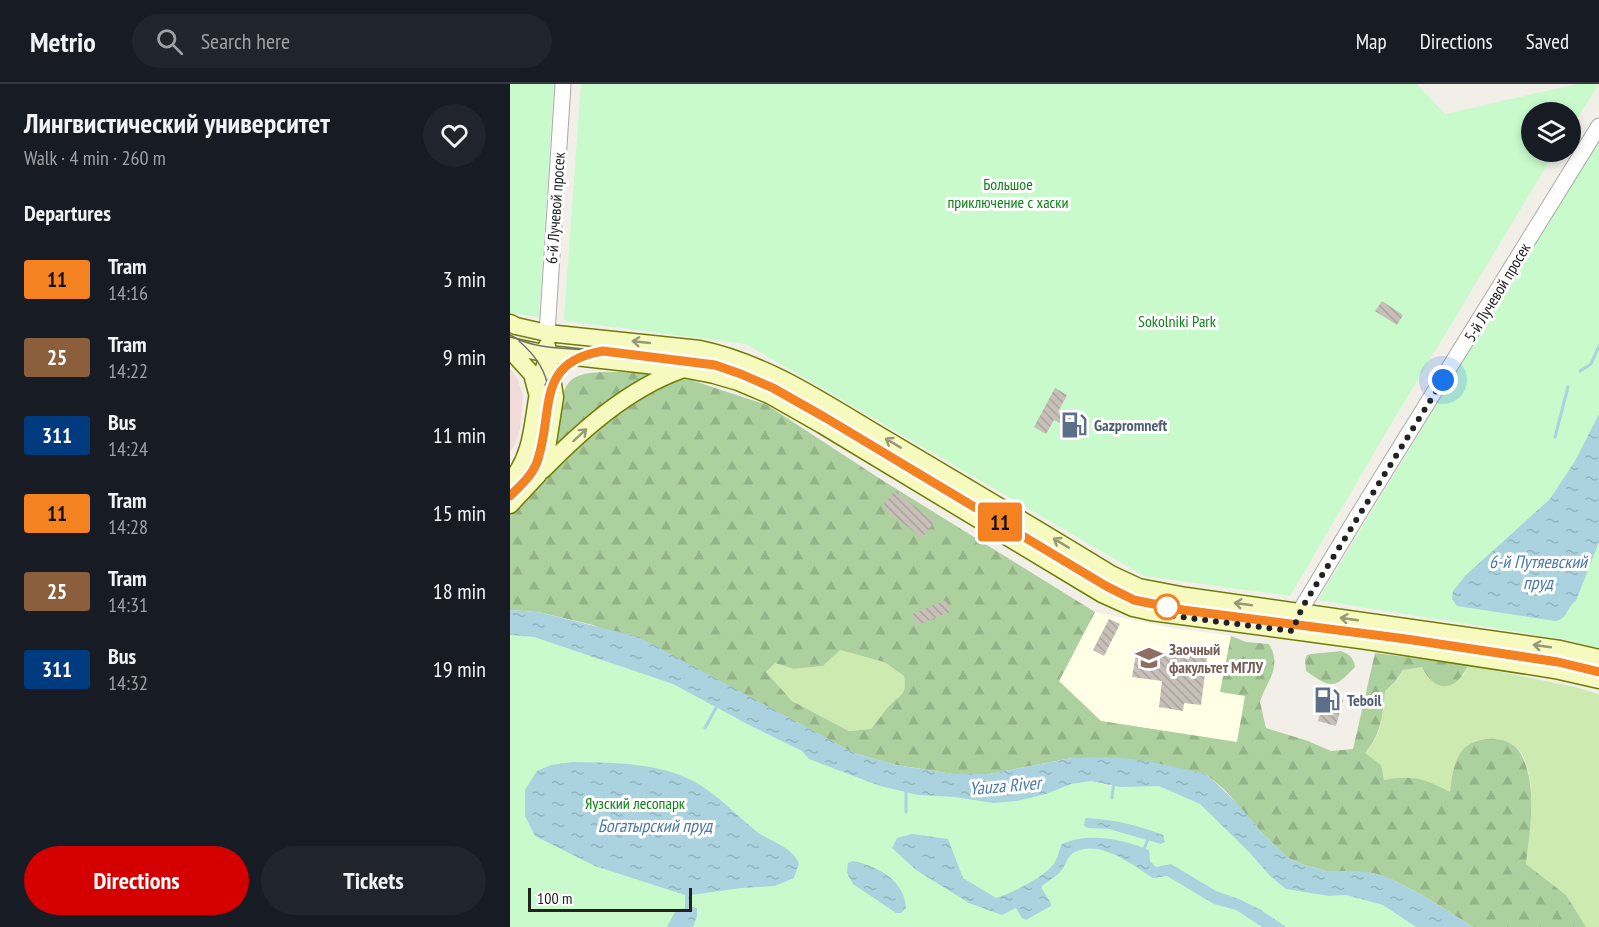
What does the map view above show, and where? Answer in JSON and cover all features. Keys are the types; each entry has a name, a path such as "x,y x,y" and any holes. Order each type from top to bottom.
{"main road":[{"path":"510,323 547,333 677,345 735,358 778,377 824,403 1126,582 1139,587 1178,595 1560,649 1599,658"},
{"path":"538,475 546,455 555,397 547,333"},
{"path":"510,348 683,369 738,382 771,396 822,424 1102,594 1151,612 1555,669 1599,680"},
{"path":"510,348 532,374 537,397"},
{"path":"510,482 524,462 532,440 537,397 548,354"},
{"path":"510,505 538,475 598,419 631,394 662,377 683,369"}],"street":[{"name":"6-й Лучевой просек","path":"547,333 563,84"},
{"name":"5-й Лучевой просек","path":"1292,631 1358,515 1599,126"}],"shaded area":[{"path":"510,368 517,378 523,395 520,429 510,452"},
{"name":"Заочный факультет МГЛУ","path":"1095,612 1172,628 1231,636 1220,691 1245,696 1237,742 1101,721 1059,681"}],"green space":[{"path":"510,84 554,84 539,317 510,313"},
{"name":"Sokolniki Park","path":"581,84 1417,84 1445,114 1576,84 1599,84 1581,112 1581,102 1521,102 1521,162 1549,162 1290,596 1144,576 746,344 566,321 564,318"},
{"path":"1599,137 1599,649 1574,641 1318,600"},
{"path":"619,372 654,374 554,448 561,398 570,382 586,374"},
{"path":"673,378 691,380 767,405 882,480 1095,612 1059,681 1101,721 1237,742 1245,696 1220,692 1231,636 1246,642 1269,644 1273,653 1274,667 1260,702 1266,728 1331,751 1353,749 1375,653 1468,665 1458,680 1452,685 1445,686 1433,682 1422,667 1403,670 1385,691 1378,732 1365,753 1381,765 1384,780 1418,779 1450,792 1456,762 1467,746 1483,739 1492,739 1501,740 1516,747 1521,754 1530,780 1531,823 1526,864 1566,895 1586,927 1473,927 1393,880 1373,873 1326,871 1304,865 1288,858 1262,833 1227,792 1206,774 1168,767 1072,758 989,774 953,774 896,765 854,753 680,660 593,625 538,612 510,610 510,512 619,411","holes":["840,650 884,662 904,676 904,690 871,729 849,731 792,701 766,672 775,663 794,669 823,666"]},
{"name":"Яузский лесопарк","path":"510,635 534,637 673,684 802,751 809,759 918,795 955,797 1046,794 1071,784 1091,781 1110,786 1159,786 1200,804 1271,877 1286,889 1329,896 1346,895 1383,905 1416,927 510,927"},
{"path":"840,650 884,662 904,676 903,693 887,708 871,729 849,731 792,701 766,672 774,662 794,669 823,666"},
{"path":"1341,651 1351,657 1355,667 1337,683 1327,683 1306,671 1307,655"},
{"path":"1468,665 1599,694 1599,927 1586,927 1566,895 1526,864 1532,809 1530,781 1522,754 1517,748 1502,740 1474,741 1462,752 1450,792 1434,784 1418,780 1401,778 1384,780 1365,753 1378,732 1385,691 1396,682 1403,670 1422,667 1463,676"}],"water":[{"name":"6-й Путяевский пруд","path":"1599,414 1599,542 1576,601 1565,616 1555,621 1457,606 1452,599 1453,591 1466,575 1550,499 1575,461"},
{"name":"Yauza River","path":"510,610 538,612 639,637 854,753 896,765 953,774 989,774 1072,758 1114,757 1147,761 1206,774 1236,802 1262,833 1288,858 1326,871 1373,873 1393,880 1473,927 1416,927 1383,905 1346,895 1329,896 1286,889 1271,877 1200,804 1159,786 1120,787 1091,781 1071,784 1046,794 1017,801 993,803 955,797 918,795 880,786 809,759 802,751 673,684 534,637 510,635"},
{"name":"Богатырский пруд","path":"573,762 620,763 651,767 681,775 695,782 756,831 791,852 799,863 794,878 775,886 691,895 692,907 697,908 693,927 667,927 675,912 685,908 685,895 595,866 535,836 525,816 525,790 537,771 551,765"},
{"path":"1085,819 1145,828 1163,835 1165,842 1161,844 1109,829 1088,828 1084,826"},
{"path":"912,834 948,839 963,878 996,898 1042,875 1054,863 1062,844 1083,838 1117,840 1149,850 1150,861 1156,867 1171,864 1216,891 1261,910 1286,927 1262,927 1236,910 1214,904 1167,876 1153,878 1116,855 1095,849 1085,849 1072,854 1063,869 1042,886 1051,906 1026,920 1016,908 1002,915 969,903 916,870 892,848 897,838"},
{"path":"853,861 872,867 888,876 901,890 906,908 901,913 896,913 853,884 847,873 848,863"}],"building":[{"path":"1382,301 1403,315 1397,325 1375,311"},
{"path":"1055,388 1067,395 1058,412 1082,424 1077,433 1054,420 1046,434 1034,427"},
{"path":"894,491 935,521 922,538 882,507"},
{"path":"946,600 950,612 917,625 912,614"},
{"path":"1109,619 1120,624 1104,656 1093,650"},
{"path":"1137,649 1189,659 1190,655 1207,658 1201,705 1184,703 1183,711 1159,707 1162,681 1132,677"},
{"path":"1325,695 1343,700 1336,726 1318,721"}],"waterway":[{"path":"1580,371 1591,364 1599,346"},
{"path":"1555,437 1568,387"},
{"path":"705,728 717,706"},
{"path":"1112,798 1114,782"},
{"path":"906,789 906,812"},
{"path":"1143,852 1147,836"}],"tram line":[{"path":"510,335 531,344 673,358 709,364 741,374 812,409 1106,586 1134,600 1183,610 1406,639 1558,662 1599,672"},
{"path":"510,496 528,477 537,463 543,446 547,417 548,389 545,375 530,351 519,341"},
{"path":"545,385 561,364 583,349"},
{"name":"11","path":"510,496 538,462 550,392 556,377 570,362 586,354 603,351 715,365 773,388 1106,586 1134,600 1183,610 1386,636 1558,662 1599,672"}],"place":[{"name":"Gazpromneft","path":"1074,425"},
{"name":"Заочный факультет МГЛУ","path":"1149,658"},
{"name":"Teboil","path":"1327,700"}],"route":[{"path":"1167,607 1173,616 1292,631 1303,606 1443,380"}],"park label":[{"name":"Большое приключение с хаски","path":"1008,193"}]}
